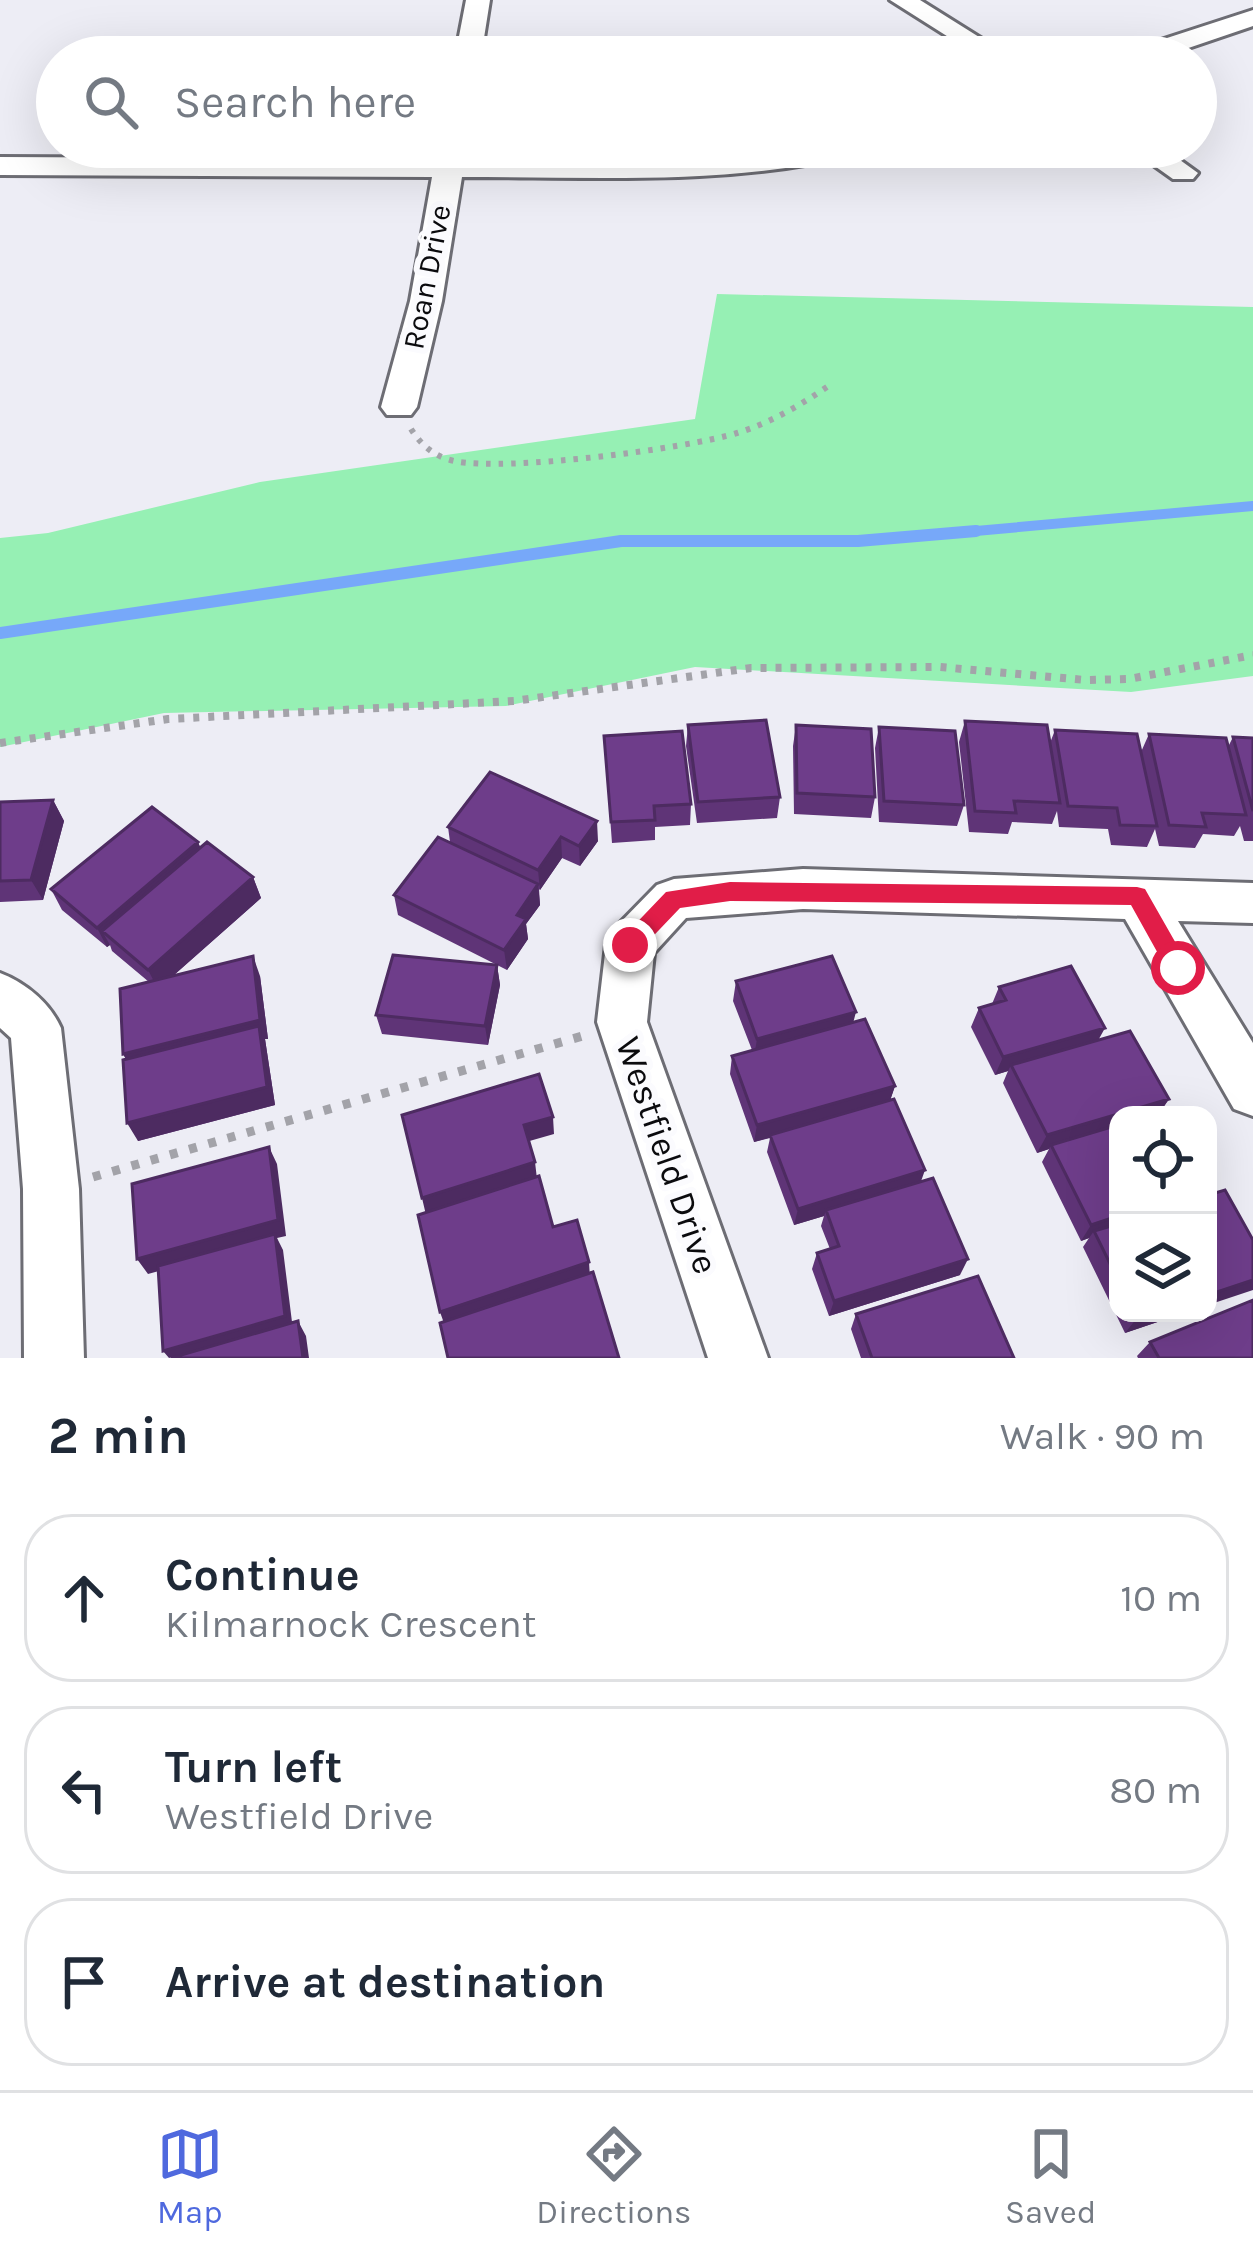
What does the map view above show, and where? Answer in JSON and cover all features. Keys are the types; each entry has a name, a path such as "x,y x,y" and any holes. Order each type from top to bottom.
{"street":[{"path":"472,36 478,0"},
{"path":"902,0 963,36"},
{"path":"1199,36 1253,18"},
{"path":"0,166 36,165"},
{"name":"Roan Drive","path":"399,407 426,301 449,168"},
{"path":"677,168 710,168"},
{"path":"1175,168 1183,173"},
{"name":"Westfield Drive","path":"738,1358 622,1022 630,945 674,899 802,889 1253,903"},
{"path":"1137,896 1253,1091"},
{"path":"0,996 36,1028 51,1189 54,1358"}],"path":[{"path":"399,407 419,446 457,463 717,439 784,416 827,387"},
{"path":"0,743 167,719 514,701 751,668 940,667 1085,680 1129,679 1253,655"},
{"path":"51,1189 622,1022"}],"green space":[{"path":"717,294 1253,307 1253,676 1131,692 695,667 506,706 164,713 0,747 0,538 48,533 260,482 695,419"}],"building":[{"path":"766,720 780,797 698,802 688,725"},
{"path":"965,721 1047,725 1060,803 1014,801 1016,813 975,811"},
{"path":"796,725 871,729 875,797 797,793"},
{"path":"879,727 955,731 964,805 884,801"},
{"path":"1055,730 1137,734 1157,826 1120,825 1117,808 1068,806"},
{"path":"682,731 691,804 654,806 655,820 611,822 604,736"},
{"path":"1149,734 1226,738 1246,815 1202,813 1206,827 1169,825"},
{"path":"1233,737 1253,738 1253,811"},
{"path":"490,772 597,821 579,846 561,837 538,870 448,827"},
{"path":"53,800 31,880 0,881 0,802"},
{"path":"152,807 198,842 97,928 51,889"},
{"path":"438,837 538,884 517,915 526,919 504,950 394,895"},
{"path":"207,842 253,877 148,970 102,931"},
{"path":"393,955 497,965 485,1026 376,1015"},
{"path":"253,956 260,1020 123,1054 120,989"},
{"path":"832,956 856,1012 757,1039 736,981"},
{"path":"1071,966 1105,1028 1003,1057 979,1008 1006,1000 999,987"},
{"path":"865,1019 895,1086 757,1125 732,1056"},
{"path":"259,1026 267,1087 127,1123 123,1060"},
{"path":"1130,1031 1169,1099 1145,1106 1109,1106 1109,1117 1047,1135 1011,1065"},
{"path":"539,1074 553,1117 524,1125 535,1162 422,1198 402,1115"},
{"path":"894,1099 925,1170 798,1209 770,1135"},
{"path":"1109,1128 1109,1219 1091,1225 1051,1145"},
{"path":"269,1147 278,1220 137,1259 132,1184"},
{"path":"539,1176 553,1227 577,1220 589,1262 440,1312 418,1215"},
{"path":"933,1178 968,1259 834,1301 817,1253 839,1246 826,1210"},
{"path":"1225,1190 1253,1240 1253,1280 1217,1292 1217,1214 1217,1192"},
{"path":"1109,1227 1109,1262 1094,1231"},
{"path":"275,1234 285,1316 163,1351 158,1266"},
{"path":"593,1272 619,1358 448,1358 440,1323"},
{"path":"978,1276 1014,1358 872,1358 856,1314"},
{"path":"1253,1300 1253,1358 1159,1358 1150,1342 1199,1322 1217,1322 1217,1315"},
{"path":"298,1321 303,1358 171,1358"}],"waterway":[{"path":"964,532 1253,506"},
{"path":"964,532 976,531"},
{"path":"0,633 621,541 858,541 964,532"},
{"path":"942,534 964,532"}],"route":[{"path":"630,945 674,899 730,891 1137,896 1178,968"}]}
